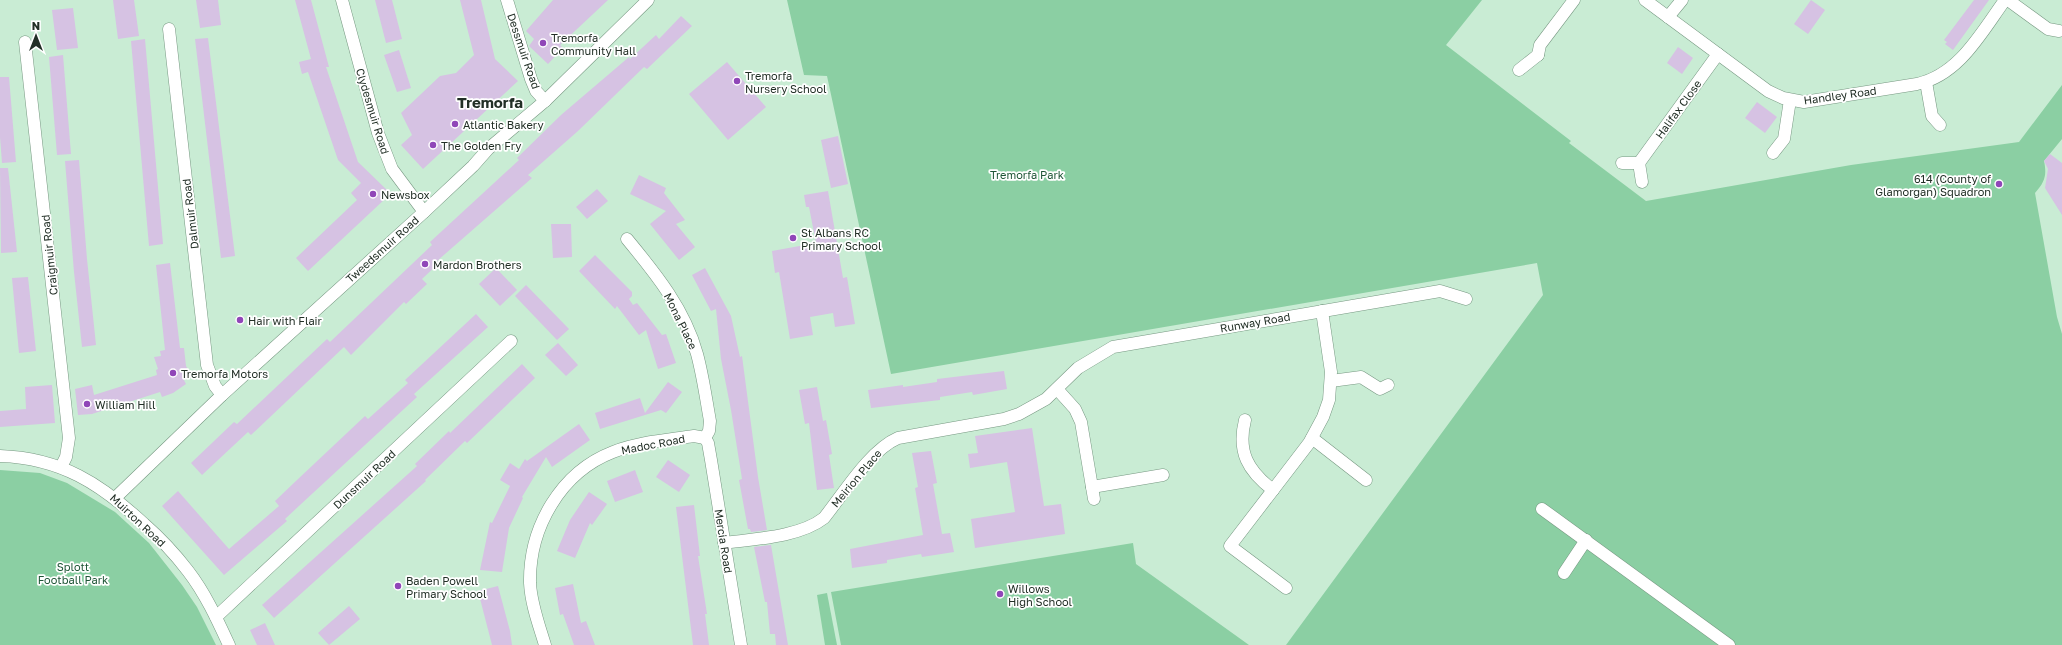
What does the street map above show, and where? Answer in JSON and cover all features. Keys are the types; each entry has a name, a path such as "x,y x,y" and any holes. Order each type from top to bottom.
{"street":[{"name":"Clydesmuir Road","path":"342,0 378,133 392,169 424,212"},
{"name":"Dessmuir Road","path":"507,0 531,79 536,91 545,101"},
{"name":"Tweedsmuir Road","path":"115,498 222,395 424,212 473,166 495,142 545,101 648,0"},
{"path":"1519,70 1543,58 1540,45 1574,0"},
{"name":"Handley Road","path":"1645,0 1768,91 1790,100 1813,101 1926,82 1945,73 1960,60 2007,0"},
{"path":"1668,17 1682,0"},
{"path":"2007,0 2048,29 2059,31"},
{"name":"Dalmuir Road","path":"169,29 207,365 215,386 222,395"},
{"name":"Craigmuir Road","path":"25,42 69,438 66,457 62,467"},
{"name":"Halifax Close","path":"1639,163 1718,54"},
{"path":"1926,82 1932,116 1940,125"},
{"path":"1773,153 1784,139 1790,100"},
{"path":"1622,163 1639,163 1642,182"},
{"name":"Mona Place","path":"627,239 669,293 691,336 697,355 710,421 709,431 705,438"},
{"name":"Runway Road","path":"1056,389 1078,368 1113,347 1440,291 1466,299"},
{"path":"1286,588 1230,546 1274,490 1318,430 1325,412 1331,381 1330,358 1322,311"},
{"name":"Dunsmuir Road","path":"216,617 512,340"},
{"path":"1331,381 1361,377 1380,388 1388,385"},
{"path":"1056,389 1075,409 1081,422 1094,499"},
{"name":"Meirion Place","path":"724,543 795,531 816,524 824,518 875,453 889,442 898,438 1004,419 1031,409 1046,399 1056,389"},
{"path":"1245,420 1242,432 1247,464 1253,473 1274,490"},
{"name":"Madoc Road","path":"545,645 532,597 531,567 538,535 545,518 566,484 578,472 593,462 626,448 694,436 705,438"},
{"name":"Mercia Road","path":"705,438 710,454 741,645"},
{"path":"1312,438 1366,480"},
{"name":"Muirton Road","path":"0,456 25,458 62,467 88,479 115,498 155,535 187,570 216,617 229,645"},
{"path":"1092,487 1163,476"},
{"path":"1542,509 1729,645"},
{"path":"1564,573 1586,540"}],"green space":[{"name":"Tremorfa Park","path":"787,0 1482,0 1446,45 1571,141 1569,143 1646,201 1851,165 2019,142 2062,85 2062,139 2044,161 2044,178 2035,193 2057,317 2062,334 2062,645 1286,645 1543,295 1537,263 891,374 827,76 804,75"},
{"name":"Splott Football Park","path":"0,470 40,473 67,483 115,512 149,543 182,585 197,607 216,645 0,645"},
{"name":"Willows High School","path":"1133,543 1136,564 1249,645 841,645 831,592"},
{"path":"827,593 837,645 825,645 817,595"}],"building":[{"path":"113,0 134,0 139,36 118,39"},
{"path":"196,0 218,0 221,25 200,28"},
{"path":"295,0 311,0 329,67 326,67 358,162 388,191 384,196 386,198 308,271 296,258 357,200 351,193 361,183 338,160 308,72 302,74 299,62 311,59"},
{"path":"375,0 392,0 402,39 386,43"},
{"path":"460,0 481,0 495,59 518,81 423,169 401,145 412,135 401,113 440,76 456,73 474,55"},
{"path":"553,0 608,0 560,45 563,48 548,64 529,46 534,39 526,31"},
{"path":"1811,0 1825,10 1808,34 1794,24"},
{"path":"1974,0 1989,0 1953,50 1945,44 1947,42 1944,40"},
{"path":"73,8 78,48 57,50 52,10"},
{"path":"681,16 692,26 647,69 644,67 578,131 528,175 532,178 437,261 439,263 422,279 427,284 406,304 404,302 351,355 344,347 251,435 248,432 202,475 191,463 234,422 237,424 327,339 330,342 432,245 430,242 519,160 517,158 561,115 629,57 630,59 656,35 659,39"},
{"path":"208,38 235,256 221,258 195,39"},
{"path":"145,39 163,244 149,246 131,41"},
{"path":"1678,47 1693,58 1682,74 1667,63"},
{"path":"399,50 411,88 397,92 384,55"},
{"path":"63,55 71,154 57,155 49,57"},
{"path":"727,62 766,107 728,140 689,94"},
{"path":"0,77 9,77 16,162 2,163 0,137"},
{"path":"1757,102 1777,117 1765,133 1745,118"},
{"path":"838,136 848,184 831,188 821,140"},
{"path":"2050,154 2062,163 2062,215 2045,188 2048,169 2044,161"},
{"path":"79,160 96,345 82,347 65,161"},
{"path":"0,168 8,168 17,252 1,253"},
{"path":"639,175 666,188 664,193 685,220 676,224 695,247 679,260 650,224 666,211 630,194"},
{"path":"597,189 608,201 587,219 576,207"},
{"path":"828,191 843,278 847,277 855,324 835,327 833,313 810,317 813,335 790,339 779,272 775,273 772,251 816,243 809,207 806,207 804,195"},
{"path":"551,224 571,224 572,257 553,258"},
{"path":"595,255 632,292 632,296 629,299 633,305 637,303 662,335 666,334 676,363 658,369 646,330 639,335 617,306 615,309 579,271"},
{"path":"170,263 180,348 184,348 186,366 191,375 184,380 186,384 173,393 162,397 160,392 92,414 78,415 75,389 92,385 94,395 157,375 156,370 158,369 154,357 161,356 160,351 165,350 156,265"},
{"path":"496,268 517,290 500,306 479,284"},
{"path":"705,268 731,316 740,357 742,356 758,477 767,530 751,532 750,529 748,529 739,480 742,479 721,359 716,309 711,311 692,275"},
{"path":"28,277 36,351 19,353 12,278"},
{"path":"526,285 569,329 557,340 515,296"},
{"path":"476,314 488,327 414,394 417,397 285,519 287,521 224,575 162,506 178,491 229,549 279,506 275,501 365,416 368,419 408,383 405,380"},
{"path":"558,343 578,365 566,376 545,355"},
{"path":"522,364 535,378 467,443 465,441 425,480 426,481 274,618 262,605 417,466 415,464 449,431 450,433"},
{"path":"1004,371 1007,389 973,395 972,392 940,397 940,400 871,408 868,390 903,385 903,387 937,382 937,379"},
{"path":"668,382 682,392 666,413 661,410 600,429 595,413 640,398 645,413"},
{"path":"52,385 55,423 0,427 0,411 26,409 25,387"},
{"path":"817,387 823,421 826,420 832,454 829,455 834,488 817,490 809,423 805,424 799,390"},
{"path":"579,424 590,440 552,467 546,457 522,497 523,498 509,528 502,572 480,570 490,522 492,523 510,486 500,480 510,463 519,469 525,459 527,461"},
{"path":"1032,428 1044,506 1061,504 1065,534 975,548 971,519 1015,512 1007,462 970,468 968,454 978,453 975,436"},
{"path":"931,451 937,483 933,484 942,534 950,533 954,552 922,557 921,554 887,560 887,563 852,568 850,549 923,535 915,488 918,487 912,453"},
{"path":"668,460 690,475 679,492 656,477"},
{"path":"635,470 643,492 615,502 607,481"},
{"path":"589,492 607,504 592,525 590,523 575,558 557,551 570,520"},
{"path":"694,505 700,556 698,556 707,614 705,614 709,645 693,645 676,507"},
{"path":"771,545 788,645 776,645 775,634 770,634 767,602 765,602 754,547"},
{"path":"573,584 581,623 586,621 595,645 574,645 563,614 560,615 555,588"},
{"path":"498,586 510,631 512,645 492,645 478,591"},
{"path":"349,606 360,619 329,645 318,633"},
{"path":"265,623 275,645 257,645 250,630"}],"place":[{"name":"Tremorfa Community Hall","path":"543,43"},
{"name":"Tremorfa Nursery School","path":"737,81"},
{"name":"Atlantic Bakery","path":"455,124"},
{"name":"The Golden Fry","path":"433,145"},
{"name":"614 (County of Glamorgan) Squadron","path":"1999,184"},
{"name":"Newsbox","path":"373,194"},
{"name":"St Albans RC Primary School","path":"793,238"},
{"name":"Mardon Brothers","path":"425,264"},
{"name":"Hair with Flair","path":"240,320"},
{"name":"Tremorfa Motors","path":"173,373"},
{"name":"William Hill","path":"87,404"},
{"name":"Baden Powell Primary School","path":"398,586"},
{"name":"Willows High School","path":"1000,594"}],"district":[{"name":"Tremorfa","path":"490,102"}]}
